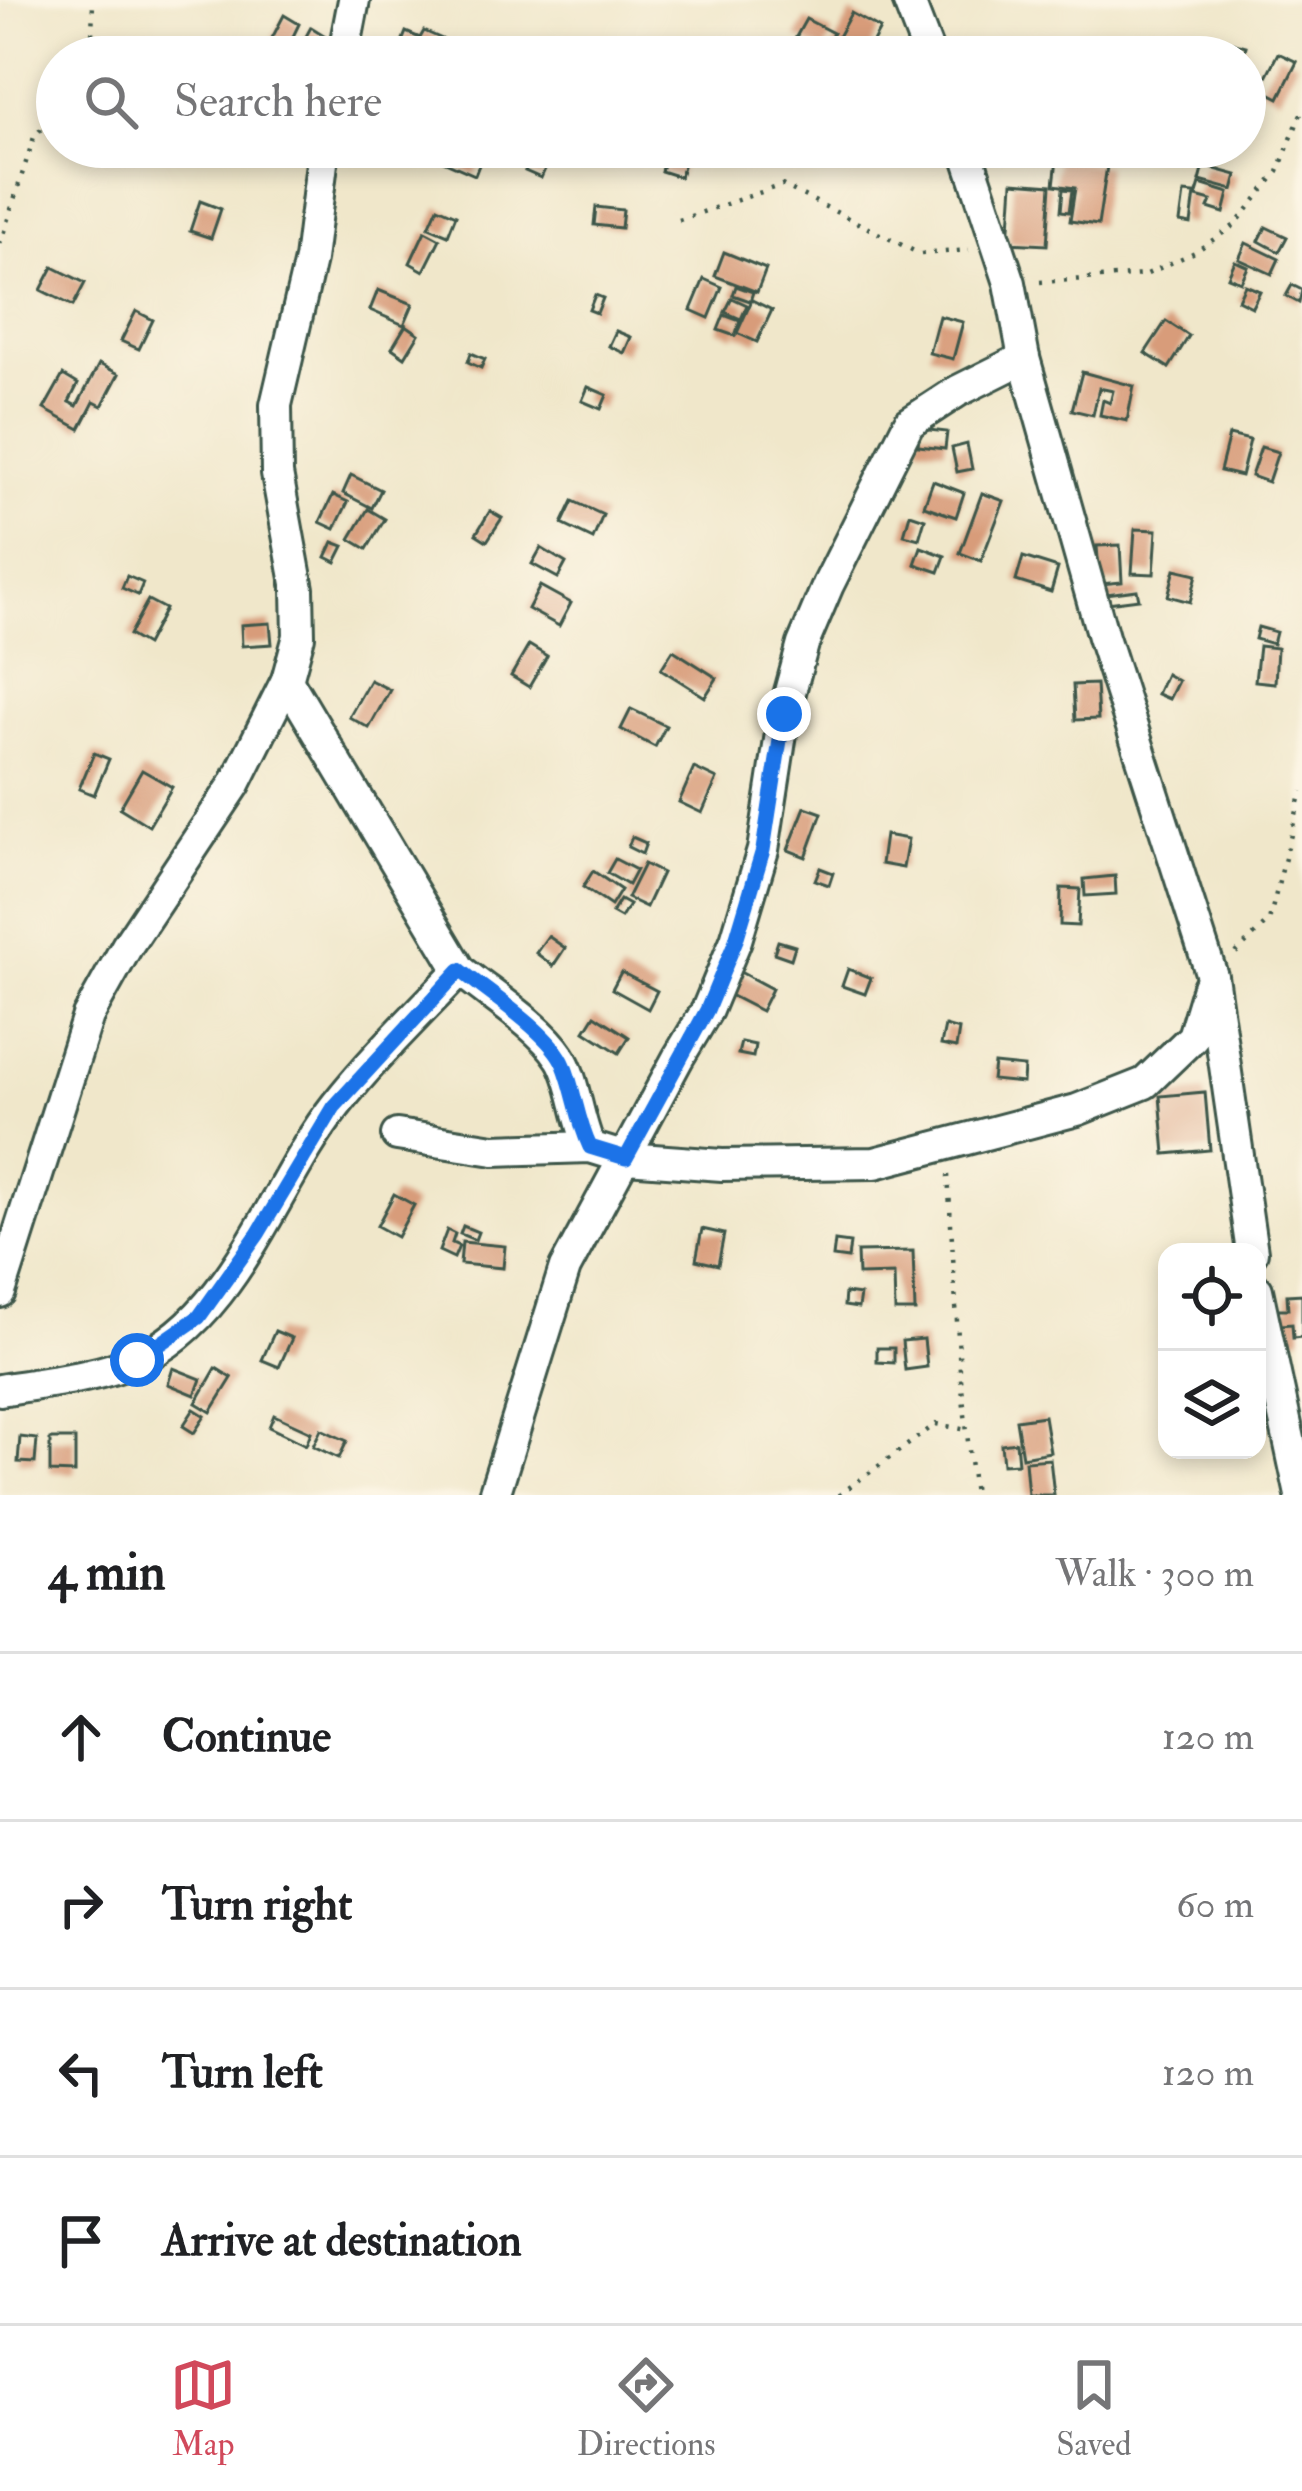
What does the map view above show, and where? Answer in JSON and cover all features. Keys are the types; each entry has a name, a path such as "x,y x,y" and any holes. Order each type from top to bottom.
{"street":[{"path":"347,36 354,0"},
{"path":"908,0 922,36"},
{"path":"0,1292 88,1016 128,946 235,784 286,680 299,636 298,589 277,475 276,406 310,260 321,168"},
{"path":"972,168 1010,284 1024,358 1102,638 1212,976 1251,1243"},
{"path":"494,1495 565,1268 707,1010 736,940 763,850 784,714 803,644 847,547 909,423 958,391 1024,358"},
{"path":"286,680 460,970 563,1060 578,1122 590,1147"},
{"path":"0,1390 75,1378 137,1360 199,1317 258,1234 334,1107 460,970"},
{"path":"397,1136 494,1150 590,1147 626,1158 722,1165 874,1163 1078,1110 1145,1084 1193,1037 1212,976"},
{"path":"1266,1332 1301,1495"}],"path":[{"path":"92,36 93,0"},
{"path":"0,244 36,134"},
{"path":"1212,976 1269,921 1302,791"},
{"path":"950,1145 953,1268 974,1495"},
{"path":"839,1495 936,1424 968,1430"}],"building":[{"path":"851,13 880,29 876,36 838,36"},
{"path":"284,15 299,24 293,36 273,36"},
{"path":"806,19 833,33 832,36 797,36"},
{"path":"1278,53 1297,62 1279,98 1266,91 1266,76"},
{"path":"526,168 545,168 541,178"},
{"path":"662,168 682,168 680,177"},
{"path":"1056,168 1107,168 1098,225 1070,221 1075,188 1054,185"},
{"path":"1203,168 1237,175 1233,190 1200,181"},
{"path":"1013,182 1051,185 1047,245 1009,243"},
{"path":"1200,184 1229,193 1224,213 1208,208 1211,201 1196,197"},
{"path":"1063,189 1072,190 1069,212 1061,211"},
{"path":"1184,193 1195,194 1191,224 1180,222"},
{"path":"200,201 221,209 211,238 190,231"},
{"path":"438,207 456,215 448,235 429,227"},
{"path":"596,207 623,210 621,228 594,225"},
{"path":"1266,227 1287,237 1279,252 1259,241"},
{"path":"425,231 440,239 424,271 410,263"},
{"path":"1246,243 1279,259 1272,274 1239,259"},
{"path":"724,252 766,269 757,292 715,276"},
{"path":"1235,261 1248,267 1241,282 1228,277"},
{"path":"53,267 85,283 73,306 41,290"},
{"path":"704,279 722,287 709,318 691,310"},
{"path":"1245,285 1260,291 1252,307 1238,300"},
{"path":"1292,285 1302,290 1299,303 1286,296"},
{"path":"736,286 753,292 750,301 733,295"},
{"path":"378,290 413,304 404,325 370,310"},
{"path":"595,295 603,298 597,313 589,310"},
{"path":"732,298 747,305 741,319 725,312"},
{"path":"752,300 772,310 757,342 737,333"},
{"path":"136,311 153,320 139,349 121,341"},
{"path":"724,315 740,321 735,336 718,330"},
{"path":"939,316 963,322 953,359 929,353"},
{"path":"1166,321 1189,336 1169,368 1145,353"},
{"path":"406,325 419,334 405,357 392,348"},
{"path":"616,331 631,337 624,353 609,346"},
{"path":"471,353 485,359 481,368 468,362"},
{"path":"99,364 119,374 102,406 94,402 80,429 44,409 63,375 78,384 69,402 77,406"},
{"path":"1082,372 1134,386 1127,421 1100,415 1103,400 1110,403 1113,391 1099,388 1093,415 1072,410"},
{"path":"588,387 607,395 601,409 582,401"},
{"path":"920,429 947,432 945,449 918,446"},
{"path":"1229,435 1250,440 1241,476 1220,471"},
{"path":"967,444 972,469 957,472 952,448"},
{"path":"1261,447 1278,452 1268,482 1251,476"},
{"path":"351,475 381,490 372,508 343,493"},
{"path":"933,481 964,493 956,517 924,506"},
{"path":"982,493 1004,501 981,561 960,553"},
{"path":"333,495 348,502 335,529 320,522"},
{"path":"573,501 603,515 593,539 562,524"},
{"path":"368,509 385,519 367,549 350,539"},
{"path":"490,511 502,518 487,541 476,534"},
{"path":"910,514 925,519 919,539 904,535"},
{"path":"1135,529 1157,530 1154,574 1132,573"},
{"path":"333,542 344,546 336,562 326,557"},
{"path":"1120,545 1122,582 1100,584 1097,546"},
{"path":"921,547 945,556 939,572 915,564"},
{"path":"541,548 566,563 558,578 532,564"},
{"path":"1023,557 1058,568 1051,592 1016,581"},
{"path":"1175,569 1197,574 1190,602 1168,596"},
{"path":"127,576 143,583 138,595 122,588"},
{"path":"540,586 571,603 559,626 528,609"},
{"path":"1137,590 1139,599 1107,603 1106,594"},
{"path":"148,600 165,609 146,645 129,635"},
{"path":"270,623 272,644 242,646 241,625"},
{"path":"1258,627 1276,632 1273,644 1255,639"},
{"path":"529,645 547,656 529,687 511,676"},
{"path":"1259,646 1277,648 1275,683 1255,681"},
{"path":"673,650 717,678 705,697 661,669"},
{"path":"1166,674 1178,681 1169,699 1157,694"},
{"path":"370,680 390,690 369,728 349,717"},
{"path":"1096,684 1098,719 1075,720 1073,685"},
{"path":"631,709 666,726 655,747 621,729"},
{"path":"94,753 109,759 94,795 79,789"},
{"path":"694,768 717,779 702,813 679,802"},
{"path":"142,770 172,787 149,826 120,808"},
{"path":"805,807 822,813 806,857 788,850"},
{"path":"885,835 908,839 903,868 881,864"},
{"path":"632,837 646,843 642,854 628,847"},
{"path":"615,859 636,870 628,885 607,873"},
{"path":"644,864 662,873 646,907 627,898"},
{"path":"820,868 833,873 829,885 815,880"},
{"path":"593,871 621,890 611,906 583,887"},
{"path":"1115,876 1116,894 1085,896 1084,879"},
{"path":"1061,888 1080,889 1078,926 1060,925"},
{"path":"620,900 629,905 621,918 612,913"},
{"path":"548,936 565,948 553,966 536,953"},
{"path":"778,941 795,946 791,959 774,953"},
{"path":"848,969 871,978 865,994 842,986"},
{"path":"621,972 657,991 648,1009 612,989"},
{"path":"740,972 772,989 761,1011 728,994"},
{"path":"595,1015 629,1037 619,1053 585,1031"},
{"path":"945,1026 959,1030 956,1048 941,1045"},
{"path":"741,1042 755,1045 753,1057 738,1054"},
{"path":"994,1064 1024,1067 1023,1083 992,1080"},
{"path":"1205,1092 1210,1150 1165,1154 1160,1096"},
{"path":"394,1194 414,1205 397,1237 377,1226"},
{"path":"463,1226 478,1232 475,1240 460,1234"},
{"path":"702,1229 724,1234 718,1265 696,1260"},
{"path":"447,1230 455,1234 452,1243 459,1246 454,1258 439,1251"},
{"path":"835,1241 850,1243 848,1259 833,1257"},
{"path":"462,1242 505,1246 503,1268 460,1264"},
{"path":"913,1251 915,1311 895,1311 894,1274 858,1275 857,1252"},
{"path":"845,1293 860,1295 858,1308 844,1306"},
{"path":"1302,1294 1302,1337 1293,1338 1292,1324 1280,1325 1278,1309 1288,1309 1287,1295"},
{"path":"275,1331 292,1338 279,1367 262,1360"},
{"path":"924,1339 927,1367 905,1370 902,1341"},
{"path":"877,1348 894,1348 894,1363 877,1362"},
{"path":"173,1368 201,1379 195,1395 168,1384"},
{"path":"216,1368 232,1378 211,1412 196,1403"},
{"path":"194,1409 205,1416 194,1433 183,1426"},
{"path":"274,1415 311,1432 306,1445 269,1427"},
{"path":"1044,1416 1050,1452 1022,1457 1016,1420"},
{"path":"321,1429 347,1441 339,1458 313,1446"},
{"path":"20,1437 37,1439 35,1463 18,1462"},
{"path":"50,1439 75,1439 75,1473 50,1472"},
{"path":"1016,1442 1018,1463 1003,1464 1001,1444"},
{"path":"1050,1459 1054,1495 1028,1495 1025,1461"}],"route":[{"path":"137,1360 199,1317 258,1234 334,1107 460,970 563,1060 578,1122 590,1147 626,1158 707,1010 736,940 763,850 784,714"}]}
